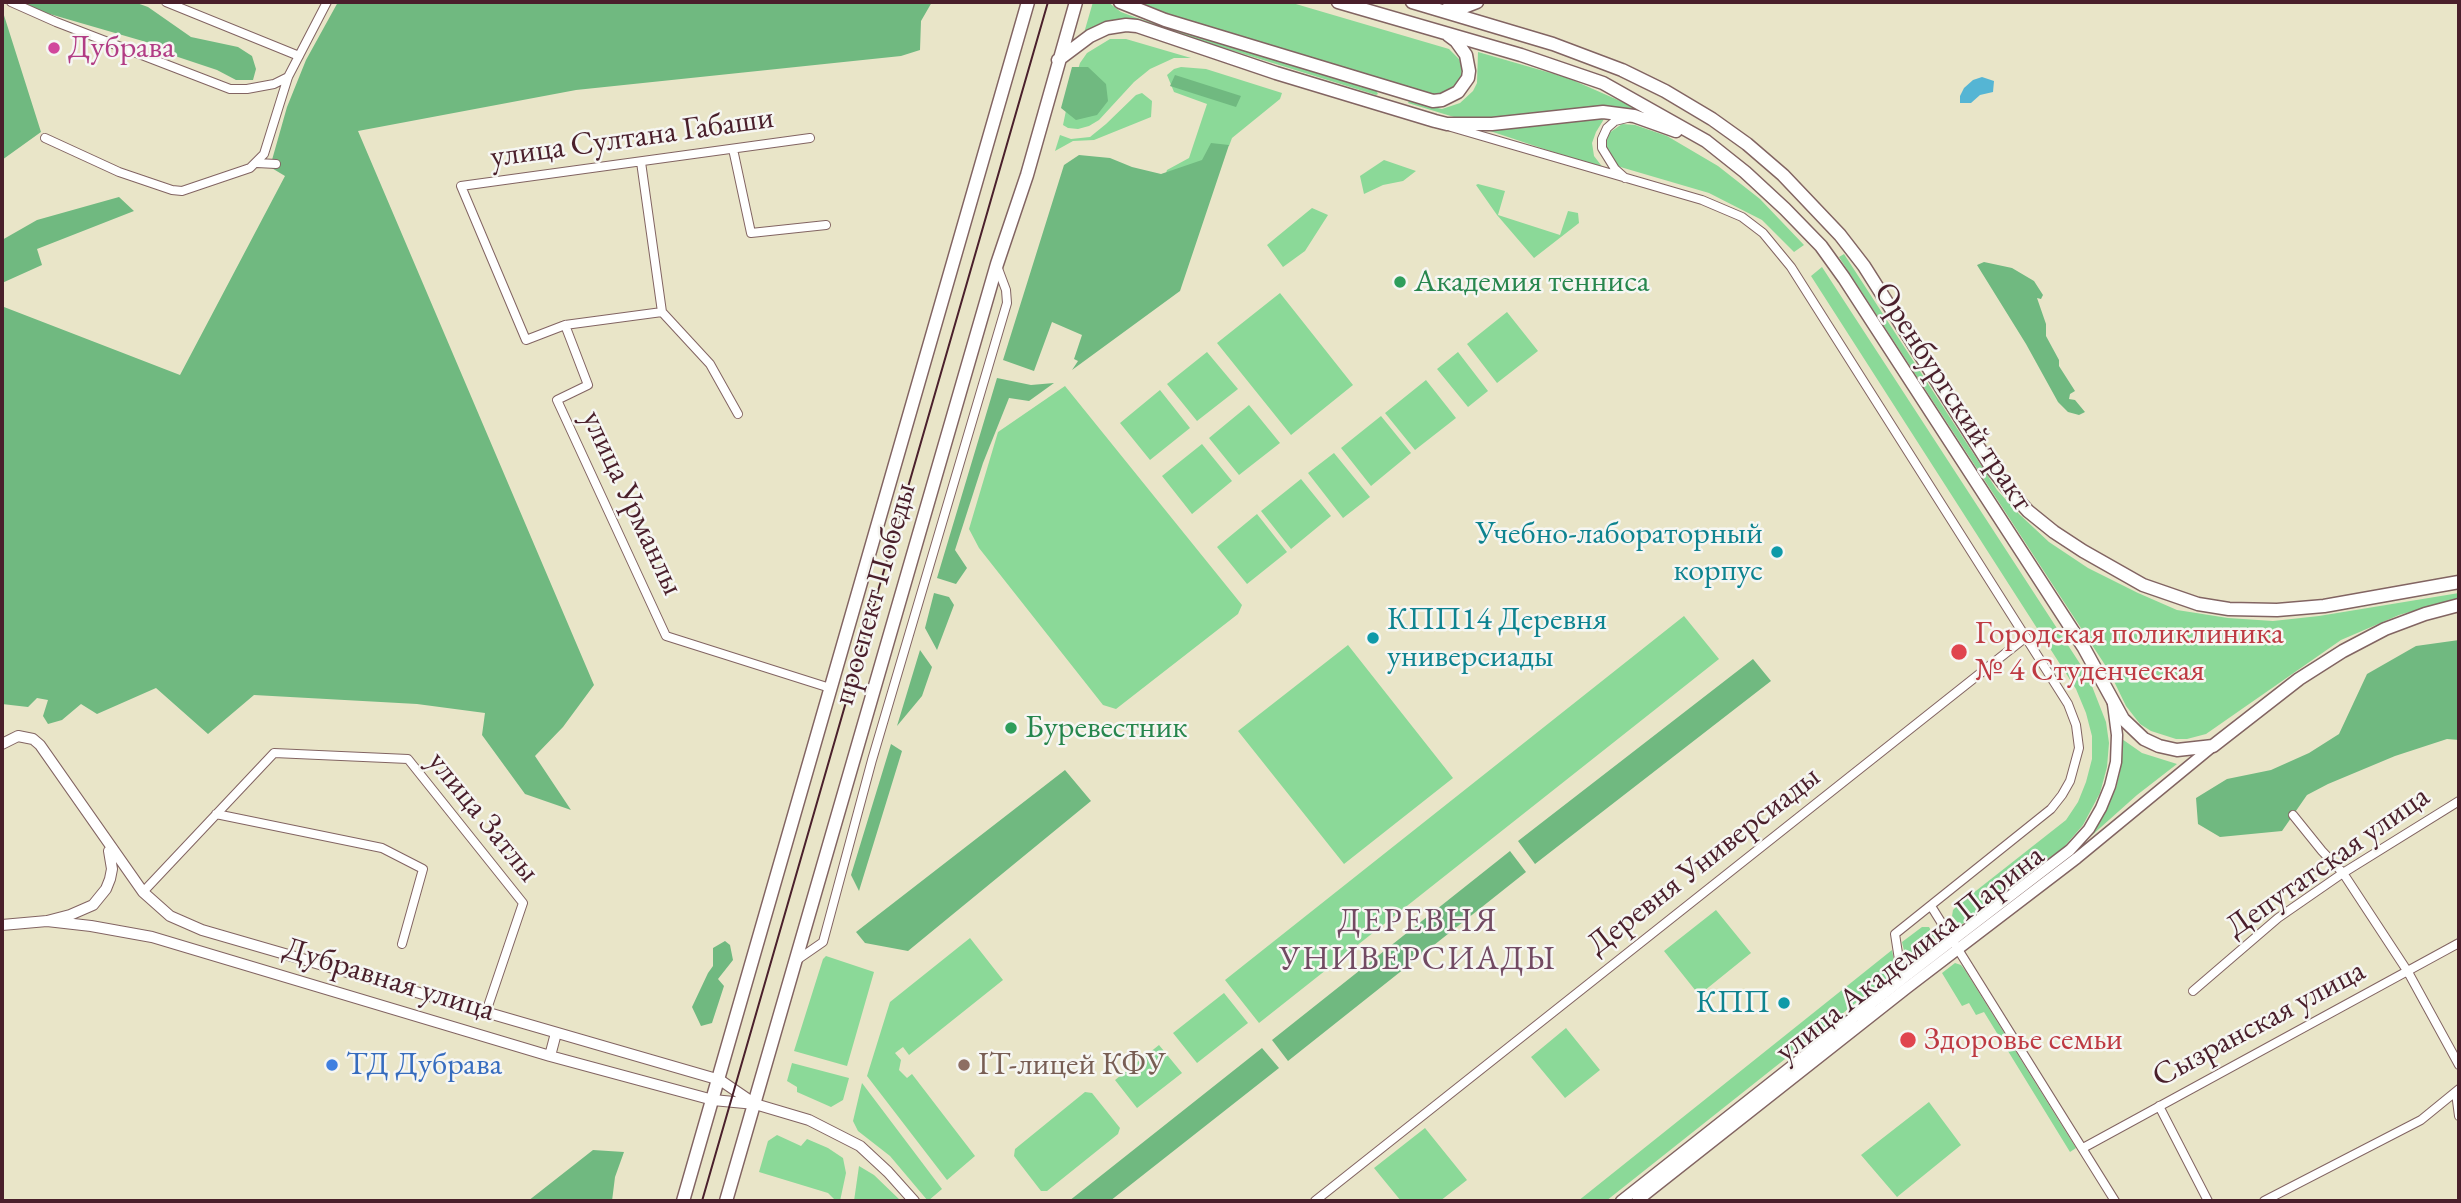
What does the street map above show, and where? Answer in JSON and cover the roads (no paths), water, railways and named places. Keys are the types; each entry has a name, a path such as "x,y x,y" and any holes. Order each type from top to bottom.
{"main road":[{"name":"проспект Победы","path":"683,1201 1028,2"},
{"name":"проспект Победы","path":"726,1201 997,264 1027,175 1076,2"},
{"path":"1120,2 1165,20 1433,100 1443,100 1458,92 1468,78 1469,71 1462,48 1442,31"},
{"name":"Оренбургский тракт","path":"1338,2 1442,31 1603,83 1706,141 1765,190 1821,246 2010,532 2084,648 2113,702 2133,730 2159,746 2177,750 2213,746"},
{"name":"Оренбургский тракт","path":"1412,2 1553,44 1622,70 1665,91 1747,144 1783,175 1840,235 1864,267 1993,470 2028,511 2083,551 2143,585 2198,604 2277,610 2324,606 2459,582"},
{"path":"1432,8 1459,9 1477,2"},
{"path":"1058,60 1090,36 1107,28 1137,26 1276,73 1447,124 1492,124 1585,113 1634,116 1706,141"},
{"path":"1821,246 1840,235"},
{"path":"2213,746 2299,679 2343,651 2385,629 2425,614 2459,606"},
{"name":"улица Академика Парина","path":"1637,1201 2070,850 2089,829 2110,786 2116,762 2117,735 2113,702"},
{"name":"улица Академика Парина","path":"1621,1201 1902,979 1956,945 2077,858 2213,746"}],"street":[{"path":"11,2 230,89 274,84 288,77"},
{"path":"166,2 299,56"},
{"path":"45,138 118,172 172,190 182,191 250,168 264,154 288,77 327,2"},
{"path":"1627,180 1606,158 1602,139 1607,128 1615,121 1634,116"},
{"path":"1435,121 1627,180 1702,200 1735,213 1763,233 1783,255 2068,704 2076,725 2079,748 2070,781 2051,809 1895,934 1902,979"},
{"name":"улица Султана Габаши","path":"565,325 526,340 460,186 810,138"},
{"path":"733,149 751,233 826,225"},
{"path":"641,162 662,312 710,364 738,414"},
{"path":"257,163 276,163"},
{"path":"797,960 823,942 872,760 1007,303 1006,290 997,264"},
{"path":"565,325 662,312"},
{"name":"улица Урманлы","path":"565,325 588,385 557,400 666,636 830,688"},
{"name":"Деревня Универсиады","path":"1315,1201 2026,637"},
{"name":"Дубравная улица","path":"2,744 18,736 33,739 40,745 143,892 170,916 202,930 720,1080 755,1104"},
{"name":"улица Затлы","path":"143,892 274,753 408,759 523,904 486,1012"},
{"name":"Депутатская улица","path":"2193,991 2278,918 2343,873 2459,801"},
{"path":"216,814 382,848 423,869 402,944"},
{"path":"2293,815 2322,852 2343,873 2408,972 2459,1065"},
{"name":"Дубравная улица","path":"2,925 47,921 83,911 100,898 106,889 112,869 107,844"},
{"path":"1931,906 2115,1201"},
{"name":"Дубравная улица","path":"47,921 152,937 550,1056 713,1101 755,1104"},
{"name":"Сызранская улица","path":"2083,1148 2459,943"},
{"path":"550,1056 556,1033"},
{"path":"2457,1091 2459,1116"},
{"path":"2263,1201 2421,1120 2457,1091"},
{"path":"755,1104 809,1120 860,1146 914,1201"},
{"path":"2159,1106 2208,1201"}],"water":[{"path":"1982,77 1994,81 1993,92 1980,95 1971,103 1960,103 1964,88 1973,80"}],"tram line":[{"path":"702,1201 1048,2"}],"place":[{"name":"Дубрава","path":"54,48"},
{"name":"Академия тенниса","path":"1400,282"},
{"name":"Учебно-лабораторный корпус","path":"1777,552"},
{"name":"КПП14 Деревня универсиады","path":"1373,638"},
{"name":"Городская поликлиника № 4 Студенческая","path":"1959,652"},
{"name":"Буревестник","path":"1011,728"},
{"name":"КПП","path":"1784,1003"},
{"name":"Здоровье семьи","path":"1908,1040"},
{"name":"ТД Дубрава","path":"332,1065"},
{"name":"IT-лицей КФУ","path":"964,1065"}],"district":[{"name":"ДЕРЕВНЯ УНИВЕРСИАДЫ","path":"1418,941"}]}
